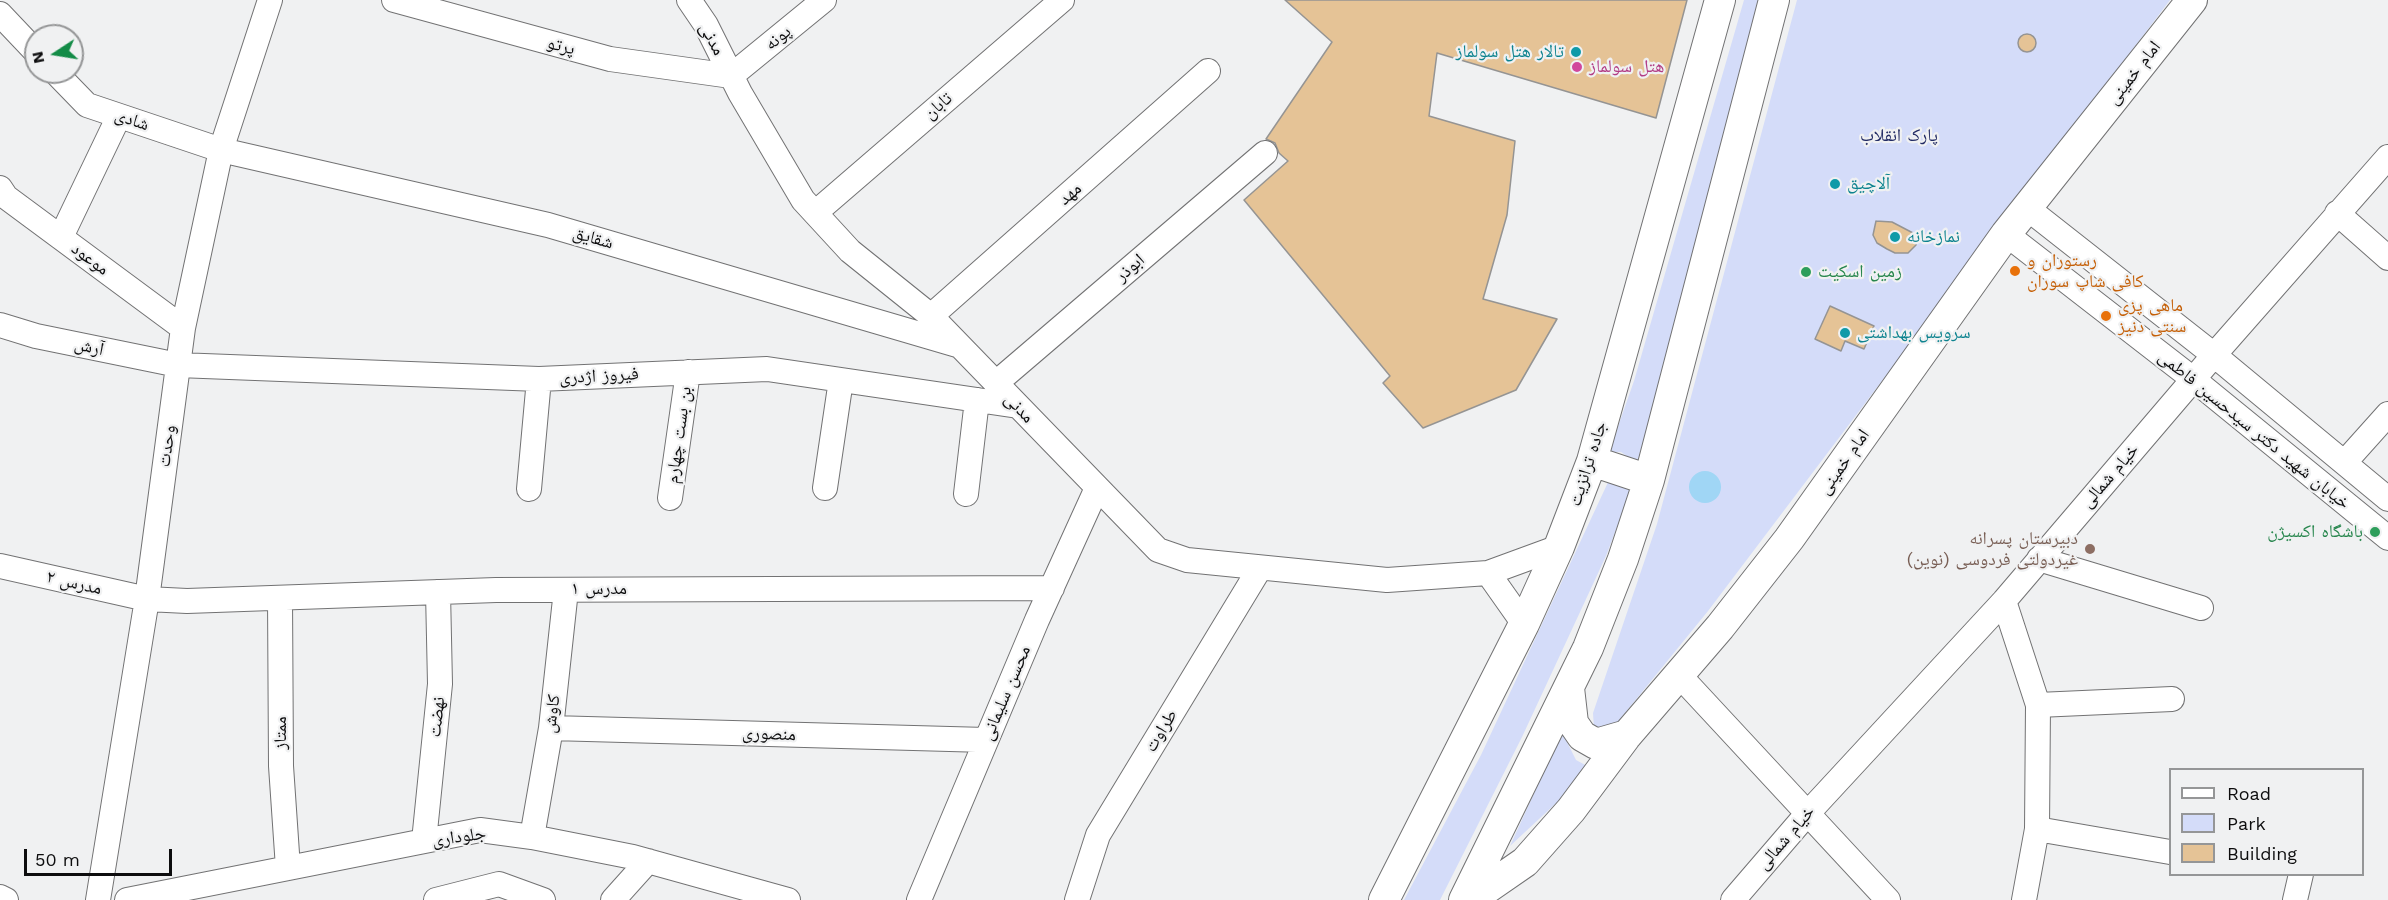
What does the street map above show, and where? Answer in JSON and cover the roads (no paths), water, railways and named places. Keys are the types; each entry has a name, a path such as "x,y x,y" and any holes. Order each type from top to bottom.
{"main road":[{"name":"جاده ترانزیت","path":"1384,900 1524,624 1559,547 1592,461 1720,0"},
{"path":"1464,900 1588,648 1623,559 1649,480 1774,0"},
{"name":"امام خمینی","path":"1470,900 1525,862 1571,810 1627,735 1679,675 1789,539 2006,234 2192,0"},
{"path":"1592,461 1649,480"},
{"path":"1569,688 1573,723 1582,736 1596,744 1627,735"}],"street":[{"name":"وحدت","path":"98,900 147,599 183,328 221,150 270,0"},
{"name":"پرتو","path":"394,0 610,59 731,76"},
{"name":"مدنی","path":"689,0 706,25 731,76 803,200 814,213 850,251 931,316 1158,550 1187,560 1387,580 1488,573 1559,547"},
{"name":"پونه","path":"731,76 824,0"},
{"name":"تابان","path":"814,213 1062,0"},
{"path":"0,14 24,39"},
{"name":"مهد","path":"931,316 1208,71"},
{"name":"شادی","path":"67,84 87,105 221,150"},
{"path":"61,237 119,116"},
{"name":"شقایق","path":"221,150 548,225 960,346"},
{"name":"ابوذر","path":"996,383 1265,153"},
{"name":"خیام شمالی","path":"1733,900 1807,814 2004,601 2214,355 2388,157"},
{"name":"موعود","path":"0,188 6,196 183,328"},
{"name":"خیابان شهید دکتر سیدحسین فاطمی","path":"2027,208 2214,355 2388,499"},
{"path":"2337,213 2388,258"},
{"name":"خیابان شهید دکتر سیدحسین فاطمی","path":"2006,234 2193,380 2388,538"},
{"name":"آرش","path":"0,326 36,336 178,365"},
{"name":"فیروز اژدری","path":"178,365 539,379 766,369 1018,406"},
{"name":"بن بست چهارم","path":"670,498 688,372"},
{"path":"529,489 539,379"},
{"path":"825,488 841,381"},
{"path":"966,494 977,400"},
{"path":"2344,462 2388,414"},
{"name":"محسن سلیمانی","path":"919,900 986,740 1097,488"},
{"path":"2039,559 2201,608"},
{"name":"مدرس ۲","path":"0,566 147,599"},
{"name":"طراوت","path":"1077,900 1098,835 1260,568"},
{"path":"1488,573 1524,624"},
{"name":"مدرس ۱","path":"147,599 187,601 566,590 1052,588"},
{"name":"کاوش","path":"532,837 551,728 566,590"},
{"name":"نهضت","path":"424,841 440,684 438,592"},
{"name":"ممتاز","path":"280,598 281,766 288,868"},
{"path":"2004,601 2038,705 2037,829 2024,900"},
{"path":"1679,675 1887,900"},
{"path":"2038,705 2172,699"},
{"name":"منصوری","path":"551,728 986,740"},
{"path":"2037,829 2169,852"},
{"name":"جلوداری","path":"127,900 480,830 532,837 648,861 788,900"},
{"path":"613,900 648,861"},
{"path":"2295,900 2301,876"},
{"path":"436,900 499,884 543,900"},
{"path":"0,897 6,900"}],"place":[{"name":"تالار هتل سولماز","path":"1576,52"},
{"name":"هتل سولماز","path":"1577,67"},
{"name":"آلاچیق","path":"1835,184"},
{"name":"نمازخانه","path":"1895,237"},
{"name":"رستوران و کافی شاپ سوران","path":"2015,271"},
{"name":"زمین اسکیت","path":"1806,272"},
{"name":"ماهی پزی سنتی دنیز","path":"2106,316"},
{"name":"سرویس بهداشتی","path":"1845,333"},
{"name":"باشگاه اکسیژن","path":"2375,532"},
{"name":"دبیرستان پسرانه غیردولتی فردوسی (نوین)","path":"2090,549"}],"park label":[{"name":"پارک انقلاب","path":"1899,136"}]}
